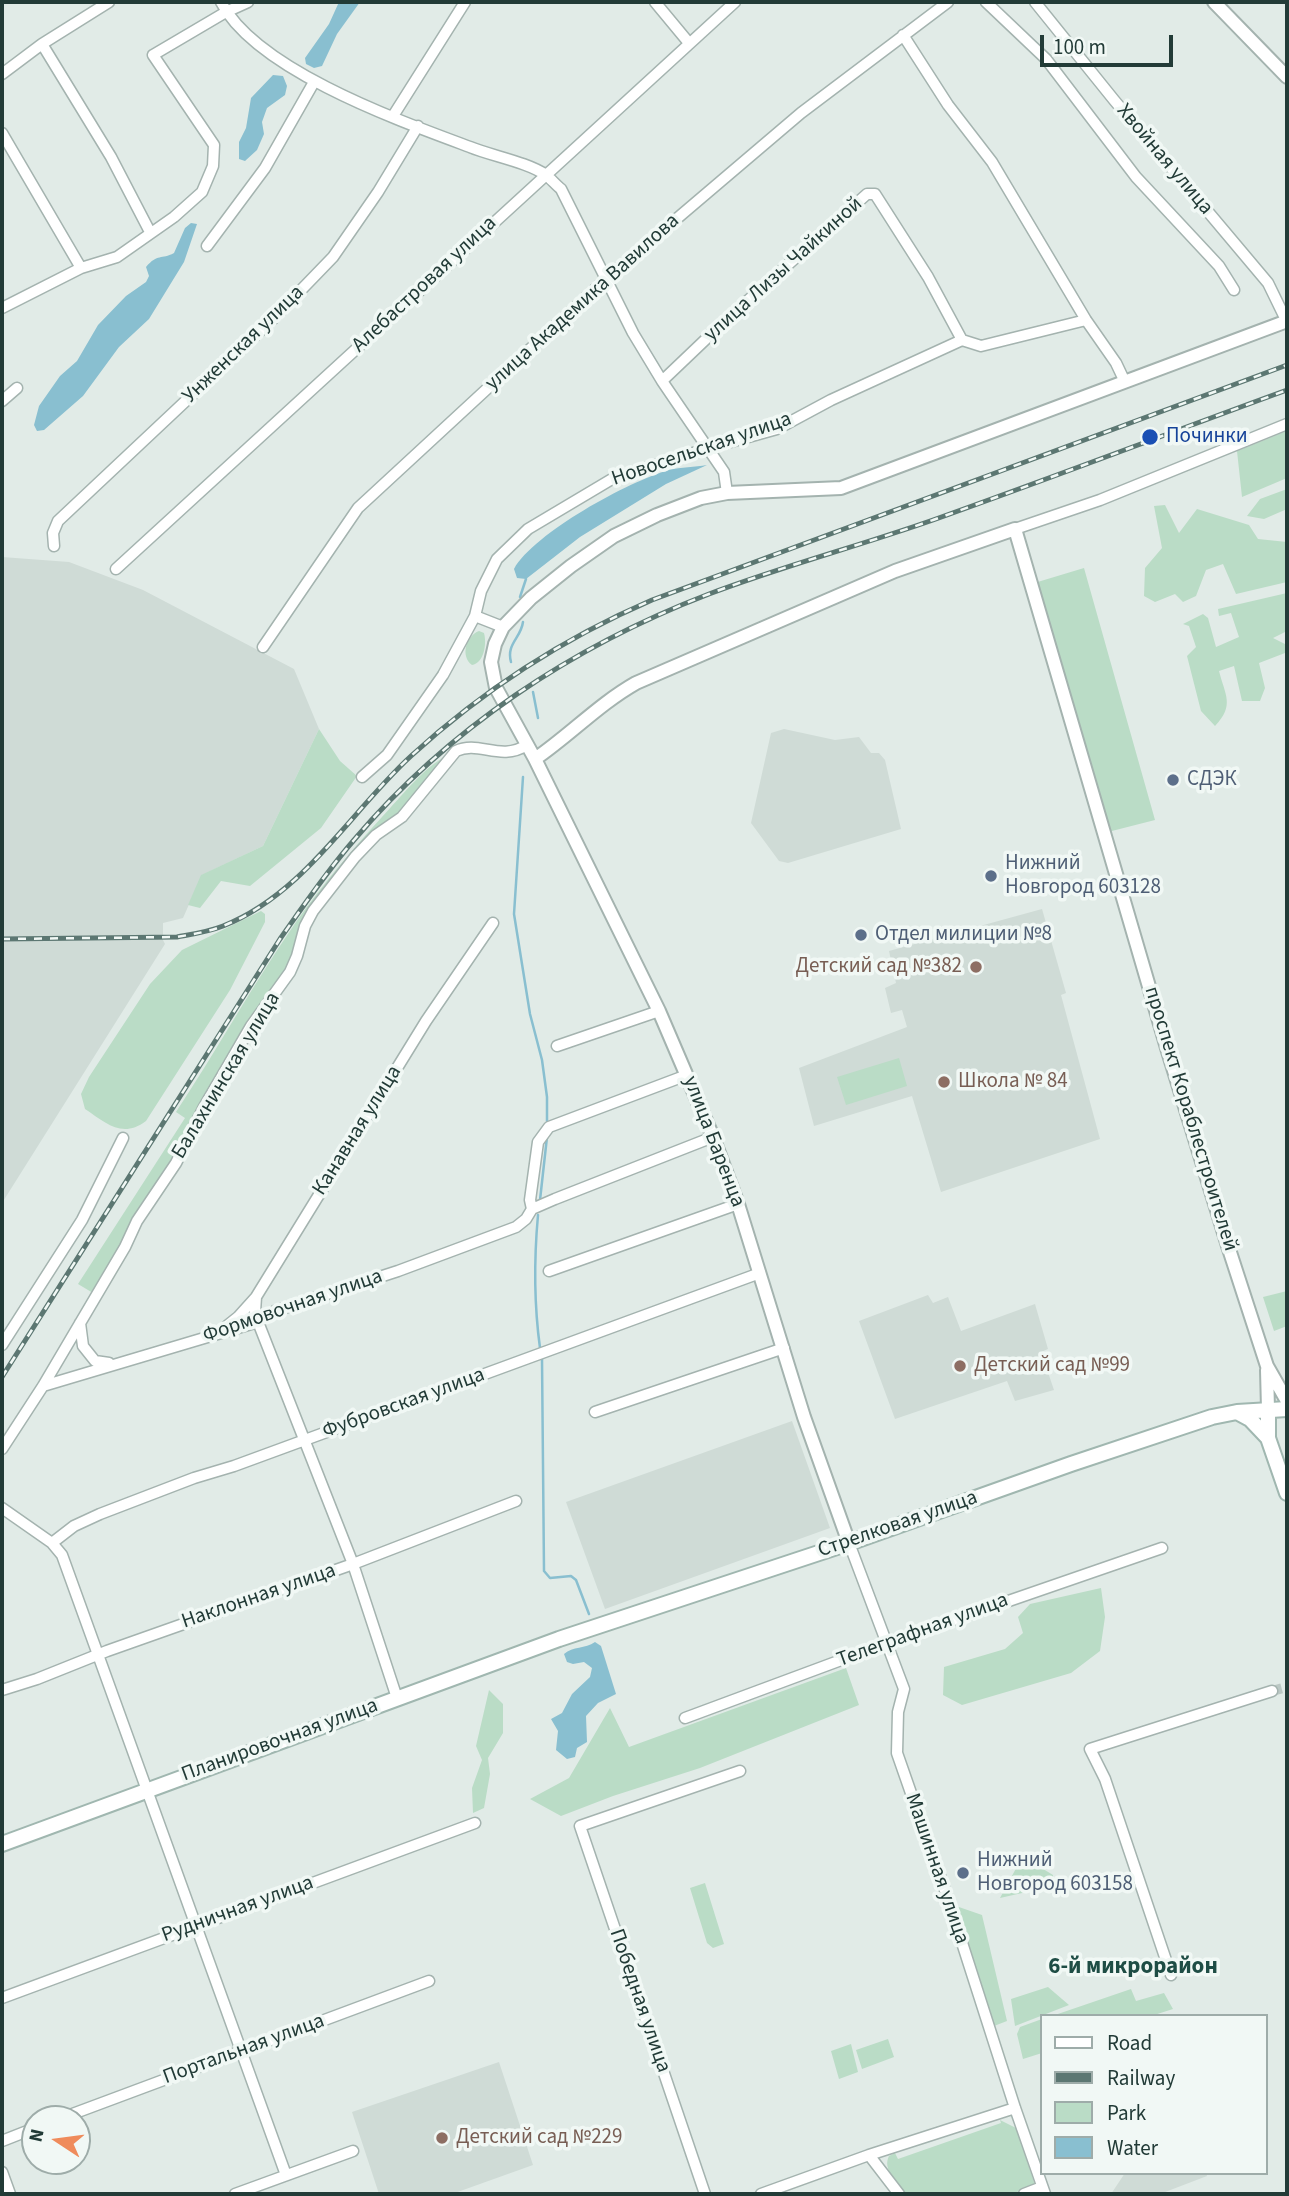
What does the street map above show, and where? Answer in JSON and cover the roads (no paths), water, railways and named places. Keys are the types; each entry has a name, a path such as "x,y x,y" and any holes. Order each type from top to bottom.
{"main road":[{"path":"1268,1409 1268,1438 1287,1493"},
{"name":"Стрелковая улица","path":"559,1639 849,1543 1212,1417 1237,1412 1287,1409"},
{"path":"1237,1412 1250,1419 1268,1438"},
{"name":"Планировочная улица","path":"2,1844 559,1639"}],"street":[{"path":"2,74 42,44 109,2"},
{"path":"2,308 81,268 117,257 174,217 202,192 213,166 214,145 152,55 223,7 248,2"},
{"path":"393,116 464,2"},
{"path":"654,2 690,43"},
{"name":"Алебастровая улица","path":"116,569 734,2"},
{"name":"улица Академика Вавилова","path":"263,647 358,508 607,278 801,113 948,2"},
{"name":"Хвойная улица","path":"986,2 1046,59 1136,177 1219,266 1234,290"},
{"name":"Хвойная улица","path":"1035,2 1268,284 1287,321"},
{"path":"1214,2 1285,72"},
{"path":"223,7 252,41 314,82 418,126 545,174 561,189 633,333 724,472 727,493"},
{"path":"904,35 948,105 992,162 1086,320 1116,363 1125,382"},
{"path":"42,44 111,157 150,232"},
{"path":"207,246 265,168 314,82"},
{"name":"Унженская улица","path":"54,546 53,533 58,521 274,318 334,257 418,126"},
{"path":"2,133 81,268"},
{"name":"улица Лизы Чайкиной","path":"662,381 867,194 875,194 896,224 962,340"},
{"name":"Новосельская улица","path":"362,777 387,755 443,675 475,616 481,591 497,559 528,529 612,479 777,429 831,400 962,340 981,346 1086,320"},
{"path":"475,616 503,627 531,598 614,536 701,498 727,493 841,488 1287,321"},
{"path":"2,401 17,388"},
{"path":"535,759 625,689 646,678 895,571 1100,500 1287,424"},
{"name":"проспект Кораблестроителей","path":"1015,529 1167,1048 1267,1366 1287,1401"},
{"name":"улица Баренца","path":"503,627 495,644 491,662 492,675 500,696 535,759 659,1011 713,1137 738,1204 804,1417 849,1543"},
{"name":"Балахнинская улица","path":"2,1449 43,1386 125,1247 137,1221 176,1163 204,1107 251,1026 289,972 298,956 305,926 313,911 355,856 376,835 402,817 456,751 464,747 508,752 527,745"},
{"name":"Канавная улица","path":"217,1334 238,1317 256,1297 426,1021 493,923"},
{"path":"557,1046 659,1011"},
{"path":"532,1209 530,1200 538,1142 549,1127 687,1075"},
{"name":"Формовочная улица","path":"43,1386 258,1322 275,1311 398,1271 516,1227 522,1224 532,1209 713,1137"},
{"path":"2,1345 82,1220 123,1138"},
{"path":"549,1271 738,1204"},
{"name":"Фубровская улица","path":"52,1543 74,1526 100,1514 760,1273"},
{"path":"256,1297 255,1312 258,1322 353,1564 397,1698"},
{"path":"80,1323 83,1346 95,1361 113,1363"},
{"path":"594,1412 784,1348"},
{"path":"1267,1366 1268,1409"},
{"name":"Наклонная улица","path":"2,1689 37,1679 353,1564 516,1501"},
{"path":"2,1508 52,1543 62,1555 286,2175"},
{"name":"Машинная улица","path":"849,1543 904,1689 898,1712 897,1753 1044,2191"},
{"name":"Телеграфная улица","path":"685,1718 887,1643 1162,1548"},
{"path":"1171,1975 1105,1779 1090,1749 1272,1692"},
{"name":"Победная улица","path":"705,2194 580,1826 740,1771"},
{"name":"Рудничная улица","path":"2,1998 475,1823"},
{"name":"Портальная улица","path":"91,2107 429,1982"},
{"path":"761,2194 869,2155 1015,2108"},
{"path":"2,2141 21,2134"},
{"path":"235,2194 353,2151"},
{"path":"869,2155 899,2194"},
{"path":"2,2172 10,2194"},
{"path":"1024,2194 1044,2191"}],"water":[{"path":"339,2 360,2 337,34 322,66 314,68 306,64 305,58 329,24"},
{"path":"273,75 283,76 287,86 285,95 267,108 262,122 264,134 257,150 245,161 239,159 239,142 246,128 251,98"},
{"path":"191,223 197,224 184,262 149,319 119,347 83,396 44,430 37,431 34,425 39,406 60,376 77,361 98,325 126,296 146,282 149,276 146,267 157,258 174,253 185,228"},
{"path":"707,465 666,484 580,537 526,579 517,578 514,569 525,555 541,540 584,510 652,476 674,469"},
{"path":"595,1642 601,1646 616,1694 598,1703 586,1716 587,1742 577,1748 575,1757 567,1759 556,1750 558,1731 551,1719 562,1713 572,1694 590,1677 592,1668 584,1662 567,1662 564,1654"}],"waterway":[{"path":"520,597 526,579"},
{"path":"511,662 510,650 523,622"},
{"path":"533,692 538,718"},
{"path":"523,777 514,914 530,1014 542,1060 547,1121"},
{"path":"540,1200 547,1137"},
{"path":"538,1215 535,1282 540,1348"},
{"path":"542,1359 544,1571 550,1578 571,1576 576,1580 589,1614"}],"tunnel":[{"path":"1272,1691 1287,1687"}],"railway":[{"path":"2,939 177,937 223,926 252,912 302,873 389,778 438,732 495,688 587,631 652,600 1287,365"},
{"path":"2,1377 280,939 316,888 391,800 430,762 472,727 562,665 609,639 709,594 933,520 1287,390"}],"place":[{"name":"Починки","path":"1150,437"},
{"name":"СДЭК","path":"1173,780"},
{"name":"Нижний Новгород 603128","path":"991,876"},
{"name":"Отдел милиции №8","path":"861,935"},
{"name":"Детский сад №382","path":"976,967"},
{"name":"Школа № 84","path":"944,1082"},
{"name":"Детский сад №99","path":"960,1366"},
{"name":"Нижний Новгород 603158","path":"963,1873"},
{"name":"Детский сад №229","path":"442,2138"}],"district":[{"name":"6-й микрорайон","path":"1133,1968"}]}
